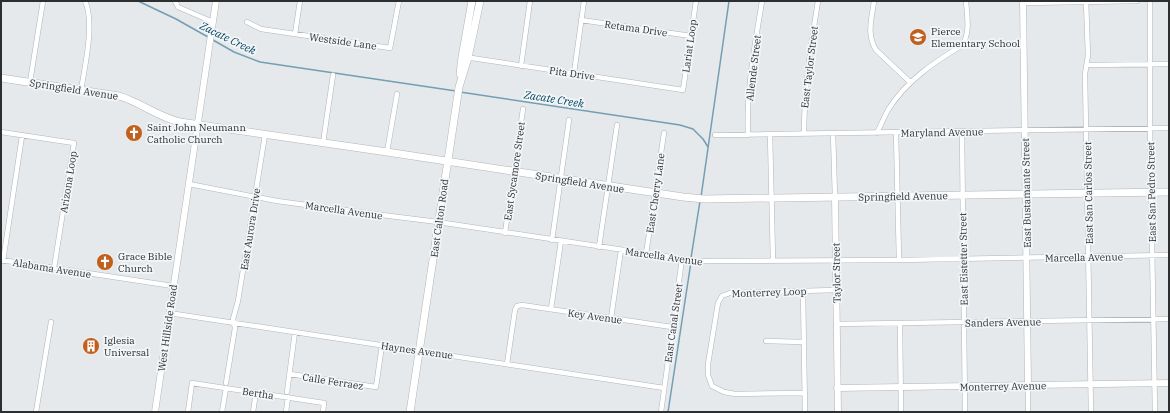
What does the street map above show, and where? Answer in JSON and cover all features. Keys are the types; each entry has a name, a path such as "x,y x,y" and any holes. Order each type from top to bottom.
{"main road":[{"name":"East Calton Road","path":"410,412 459,86 476,2"},
{"name":"Springfield Avenue","path":"1,78 126,98 167,118 197,125 695,198 1169,192"}],"street":[{"path":"30,82 43,1"},
{"path":"81,90 89,34 88,7 85,1"},
{"path":"175,1 178,7 213,22"},
{"name":"West Hillside Road","path":"155,412 216,1"},
{"path":"295,34 300,1"},
{"name":"Westside Lane","path":"247,22 261,29 390,48 399,1"},
{"path":"521,66 530,1"},
{"path":"574,73 584,1"},
{"name":"Lariat Loop","path":"683,90 696,1"},
{"name":"Allende Street","path":"748,135 748,100 762,1"},
{"name":"East Taylor Street","path":"804,134 806,76 818,1"},
{"path":"874,1 870,32 872,44 876,50 910,82"},
{"path":"877,132 888,111 910,82 931,64 962,46 967,32 966,1"},
{"name":"East San Carlos Street","path":"1086,1 1088,55 1086,65 1086,129 1091,412"},
{"path":"1023,2 1137,1"},
{"name":"East San Pedro Street","path":"1150,1 1150,192 1155,412"},
{"name":"East Bustamante Street","path":"1023,2 1028,385"},
{"name":"Retama Drive","path":"581,20 690,36"},
{"name":"Pita Drive","path":"465,57 683,90"},
{"path":"1086,65 1169,64"},
{"path":"323,143 333,75"},
{"path":"387,152 397,94"},
{"name":"East Sycamore Street","path":"504,233 523,109"},
{"path":"552,240 569,120"},
{"path":"599,247 617,125"},
{"name":"Maryland Avenue","path":"715,135 1169,128"},
{"name":"East Eistetter Street","path":"962,131 965,412"},
{"name":"Arizona Loop","path":"1,132 74,143 54,268"},
{"path":"896,132 899,260"},
{"name":"East Cherry Lane","path":"646,254 664,133"},
{"name":"Taylor Street","path":"833,133 838,412"},
{"path":"770,134 772,261"},
{"name":"East Aurora Drive","path":"222,412 234,323 233,319 238,301 265,135"},
{"path":"2,260 22,136"},
{"name":"Marcella Avenue","path":"189,184 308,206 438,222 696,261 899,260 1169,255"},
{"path":"551,309 561,241"},
{"path":"611,318 621,250"},
{"name":"Alabama Avenue","path":"2,260 173,286"},
{"name":"East Canal Street","path":"661,412 672,327 684,260"},
{"name":"Monterrey Loop","path":"805,392 735,394 724,392 712,386 708,375 708,364 716,311 722,296 730,293 836,290"},
{"path":"803,291 805,412"},
{"name":"Key Avenue","path":"506,364 515,310 517,306 522,305 672,327"},
{"name":"Haynes Avenue","path":"169,313 664,388"},
{"name":"Sanders Avenue","path":"836,324 1169,319"},
{"path":"36,412 51,322"},
{"path":"900,323 901,412"},
{"path":"286,412 295,332"},
{"path":"766,341 803,342"},
{"name":"Calle Ferraez","path":"290,374 376,387 382,346"},
{"name":"Bertha","path":"188,412 192,383 226,385 256,392 287,395 324,403 323,412"},
{"name":"Monterrey Avenue","path":"837,388 1169,383"},
{"path":"1028,385 1028,412"},
{"path":"253,412 256,392"}],"waterway":[{"name":"Zacate Creek","path":"138,1 176,19 208,37"},
{"path":"701,197 729,1"},
{"name":"Zacate Creek","path":"213,40 234,52 260,62 456,91"},
{"name":"Zacate Creek","path":"460,92 680,125 693,129 703,139 708,147"},
{"name":"Zacate Creek","path":"691,258 700,201"},
{"name":"Zacate Creek","path":"668,412 691,262"}],"place":[{"name":"Pierce Elementary School","path":"918,37"},
{"name":"Saint John Neumann Catholic Church","path":"134,133"},
{"name":"Grace Bible Church","path":"105,262"},
{"name":"Iglesia Universal","path":"91,346"}]}
